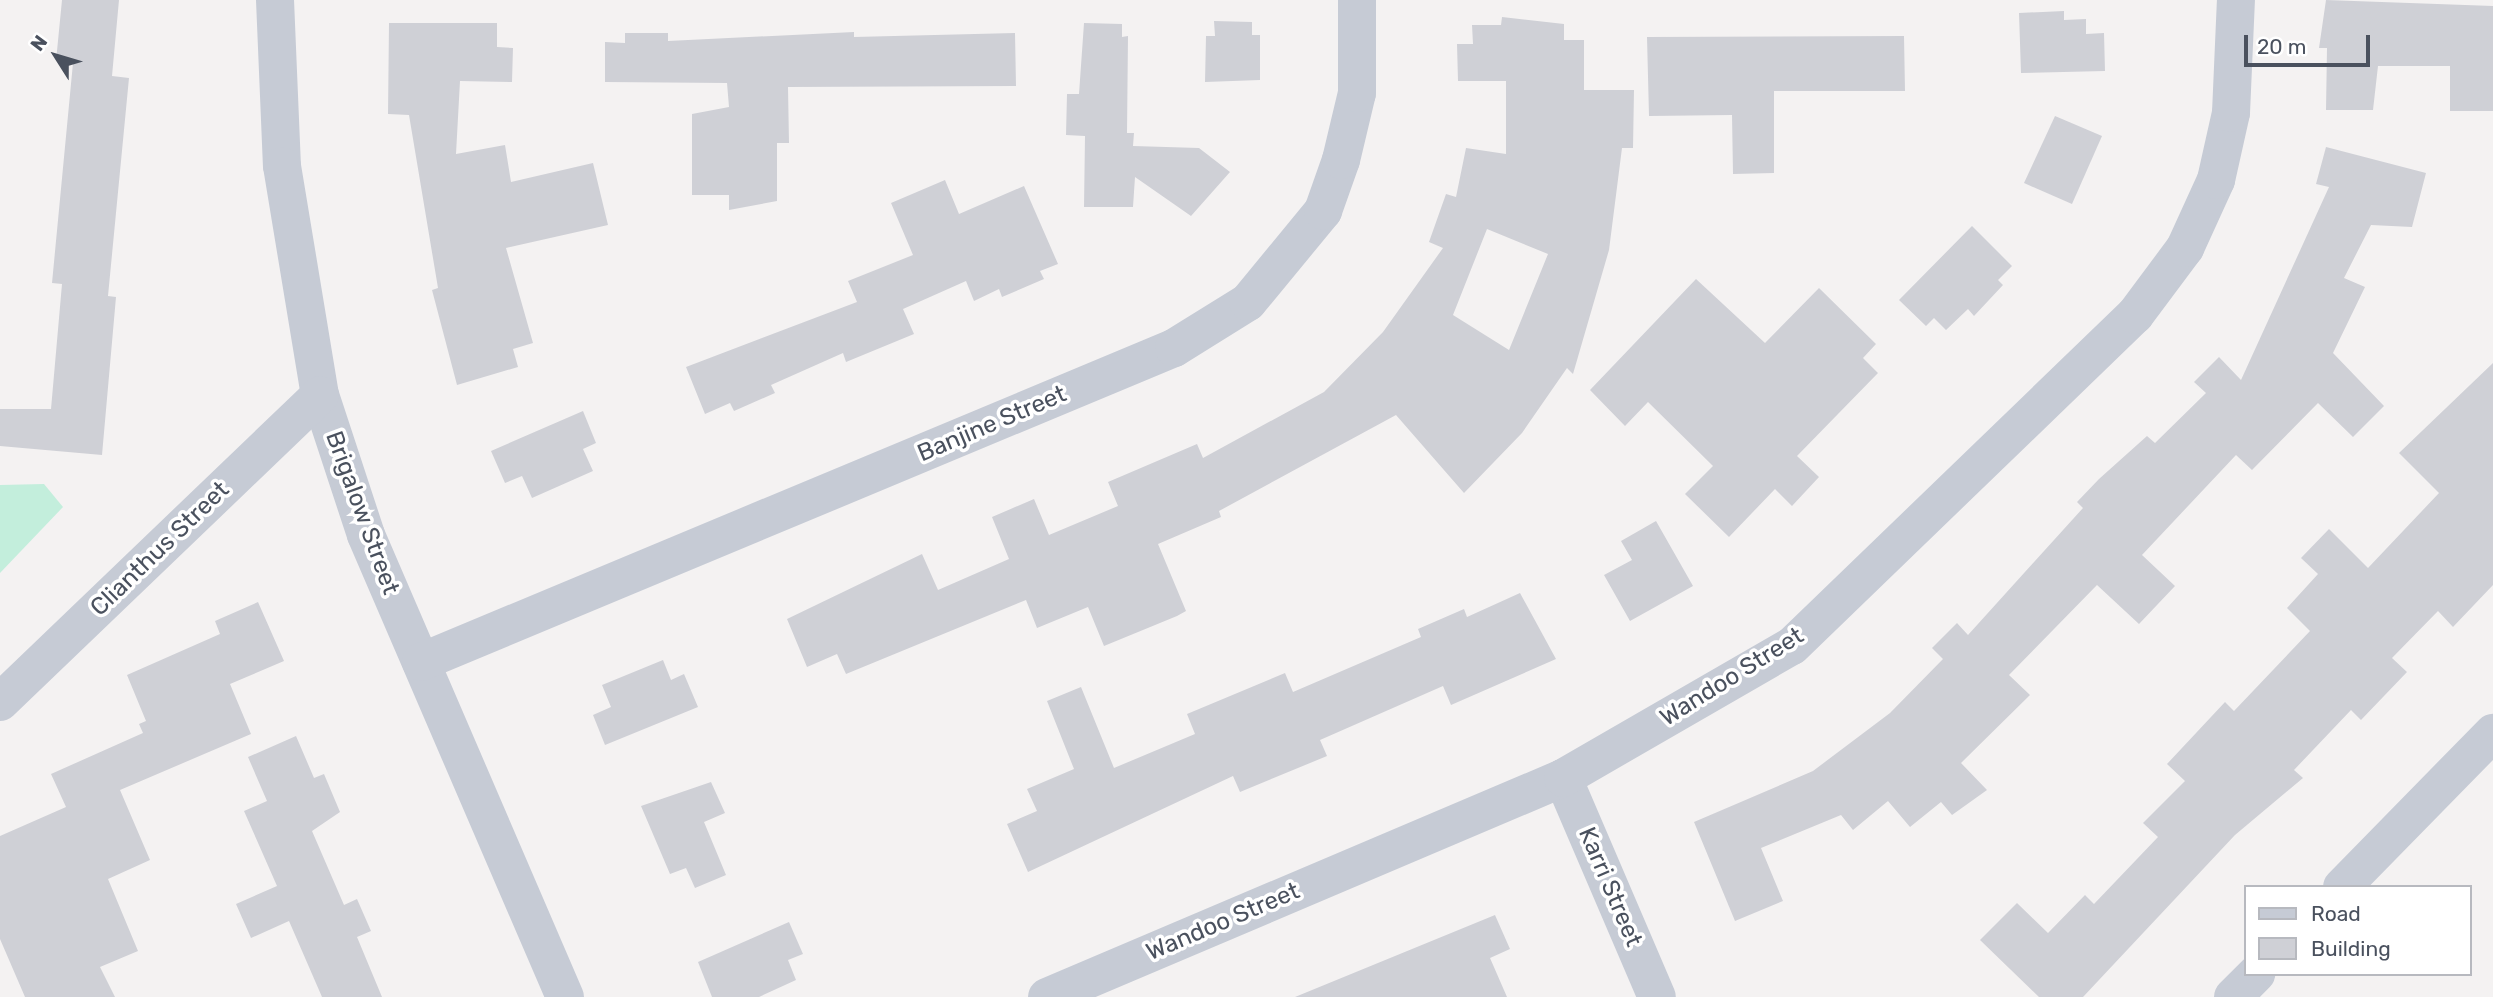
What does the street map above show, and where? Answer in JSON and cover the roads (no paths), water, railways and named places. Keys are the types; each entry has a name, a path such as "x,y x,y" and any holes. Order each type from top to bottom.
{"street":[{"name":"Brigalow Street","path":"275,0 282,166 320,395 366,535 565,997"},
{"name":"Banjine Street","path":"421,662 1174,348 1248,302 1323,211 1341,160 1357,93 1357,0"},
{"name":"Wandoo Street","path":"1047,997 1563,778 1792,646 2135,315 2185,248 2216,180 2231,113 2236,0"},
{"name":"Clianthus Street","path":"0,702 320,395"},
{"path":"2344,885 2493,733"},
{"name":"Karri Street","path":"1563,778 1657,997"},
{"path":"2234,997 2254,976"}]}
